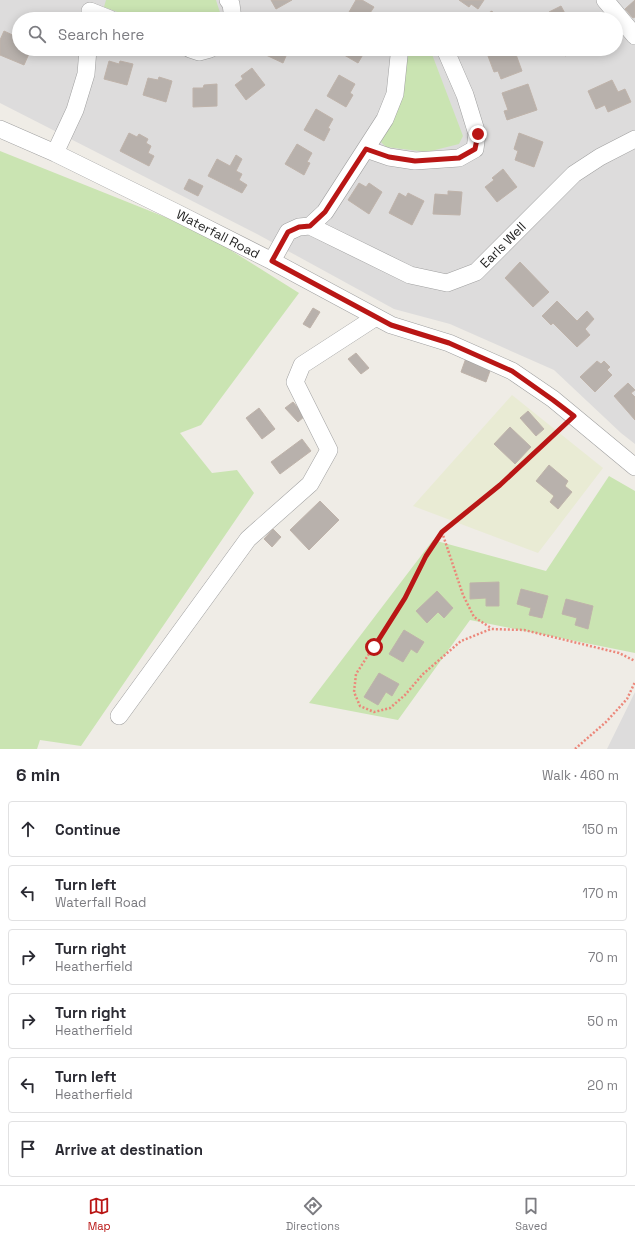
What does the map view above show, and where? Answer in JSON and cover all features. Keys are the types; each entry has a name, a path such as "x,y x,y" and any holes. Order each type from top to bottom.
{"street":[{"path":"228,0 231,4 232,12"},
{"path":"605,0 615,12"},
{"path":"623,22 635,36"},
{"path":"55,153 75,110 86,74 87,56"},
{"path":"272,261 288,232 299,227 310,226 325,212 385,119 395,94 399,56"},
{"path":"366,149 389,157 415,161 459,158 475,149 478,134 465,96 448,56"},
{"name":"Waterfall Road","path":"0,129 55,153 272,261 391,325 449,343 512,371 574,416 635,467"},
{"name":"Earls Well","path":"310,226 410,275 446,282 476,272 574,174 600,157 635,139"},
{"path":"119,716 248,539 310,484 329,450 295,382 302,365 376,317"}],"path":[{"path":"574,416 500,485 442,532 426,556 405,598 356,674 354,692 360,706 374,712 390,708 405,695 423,674 461,641 491,629 524,630 619,653 635,661"},
{"path":"442,532 462,595 474,617 491,629"},
{"path":"575,749 606,722 627,699 635,682"}],"shaded area":[{"path":"0,0 635,0 635,444 621,433 554,370 450,324 394,309 257,234 0,103"},
{"path":"635,692 635,749 607,749"}],"green space":[{"path":"106,0 216,0 220,12 117,12 104,7"},
{"path":"404,56 433,56 463,136 459,144 427,152 386,147 380,141"},
{"path":"0,151 200,231 299,293 201,425 180,433 212,473 237,470 254,493 81,746 40,740 37,749 0,749"},
{"path":"512,395 603,468 538,553 413,506"},
{"path":"609,476 635,491 635,653 470,620 398,720 309,703 433,540 546,571"}],"building":[{"path":"271,0 292,0 276,9"},
{"path":"356,0 362,0 374,7 371,12 349,12"},
{"path":"459,0 484,0 478,9 471,4 469,7"},
{"path":"635,0 635,17 633,18 625,9"},
{"path":"561,6 564,12 549,12"},
{"path":"4,31 12,35 12,56 28,56 24,65 0,55 0,40"},
{"path":"268,56 286,56 283,63"},
{"path":"346,56 362,56 358,63"},
{"path":"488,56 517,56 522,71 501,79 498,71 494,72"},
{"path":"109,61 119,64 120,61 133,64 127,85 104,79"},
{"path":"252,68 265,85 246,100 235,85 243,79 241,76"},
{"path":"339,75 355,84 350,93 353,95 346,107 327,96"},
{"path":"159,77 172,81 166,102 143,95 148,78 158,80"},
{"path":"612,80 618,92 625,89 631,102 608,112 605,105 596,109 588,91"},
{"path":"217,84 217,106 193,107 193,88 203,88 204,85"},
{"path":"528,84 537,110 507,120 504,111 508,110 502,93"},
{"path":"316,109 333,119 328,128 330,129 324,141 304,130"},
{"path":"129,133 137,137 139,134 148,139 146,143 151,146 148,153 154,156 149,166 120,151"},
{"path":"519,133 543,142 534,167 515,160 518,151 514,149"},
{"path":"297,144 312,153 307,162 310,163 304,175 285,164"},
{"path":"236,155 242,159 236,171 242,174 239,180 247,185 242,193 208,176 217,159 230,166"},
{"path":"503,169 517,187 497,202 485,187 494,180 492,178"},
{"path":"189,179 203,186 198,196 184,189"},
{"path":"359,183 366,187 369,183 382,192 369,214 348,200"},
{"path":"448,191 462,192 460,215 433,214 435,194 448,195"},
{"path":"399,193 406,197 408,193 424,201 412,225 389,213"},
{"path":"520,262 549,292 533,307 505,278"},
{"path":"557,301 577,321 587,311 594,319 585,329 590,335 577,347 553,323 551,325 542,316"},
{"path":"313,308 320,312 310,328 303,324"},
{"path":"356,353 369,368 361,374 348,359"},
{"path":"466,358 491,368 486,382 461,372"},
{"path":"597,361 601,364 604,361 610,367 607,370 612,375 595,392 580,377"},
{"path":"628,383 635,390 631,393 635,397 635,420 614,396"},
{"path":"293,402 305,416 298,422 285,408"},
{"path":"259,408 275,429 262,439 246,418"},
{"path":"528,411 544,429 536,436 520,418"},
{"path":"510,427 531,447 515,464 494,444"},
{"path":"302,439 311,451 280,474 271,462"},
{"path":"549,465 568,481 565,486 572,492 558,509 550,502 554,496 536,481"},
{"path":"320,501 339,520 309,550 290,530"},
{"path":"273,529 281,537 272,547 264,539"},
{"path":"499,582 499,606 486,606 486,598 470,599 470,583"},
{"path":"521,589 548,596 542,618 529,615 531,608 517,604"},
{"path":"437,591 453,608 444,618 438,612 427,623 416,611"},
{"path":"566,599 593,606 588,629 575,625 577,618 562,614"},
{"path":"404,630 424,642 417,653 411,649 403,662 389,654"},
{"path":"379,673 399,684 392,696 386,692 378,705 364,697"}],"route":[{"path":"374,647 405,598 426,556 442,532 500,485 574,416 512,371 449,343 391,325 272,261 288,232 299,227 310,226 325,212 366,149 389,157 415,161 459,158 475,149 478,134"}]}
